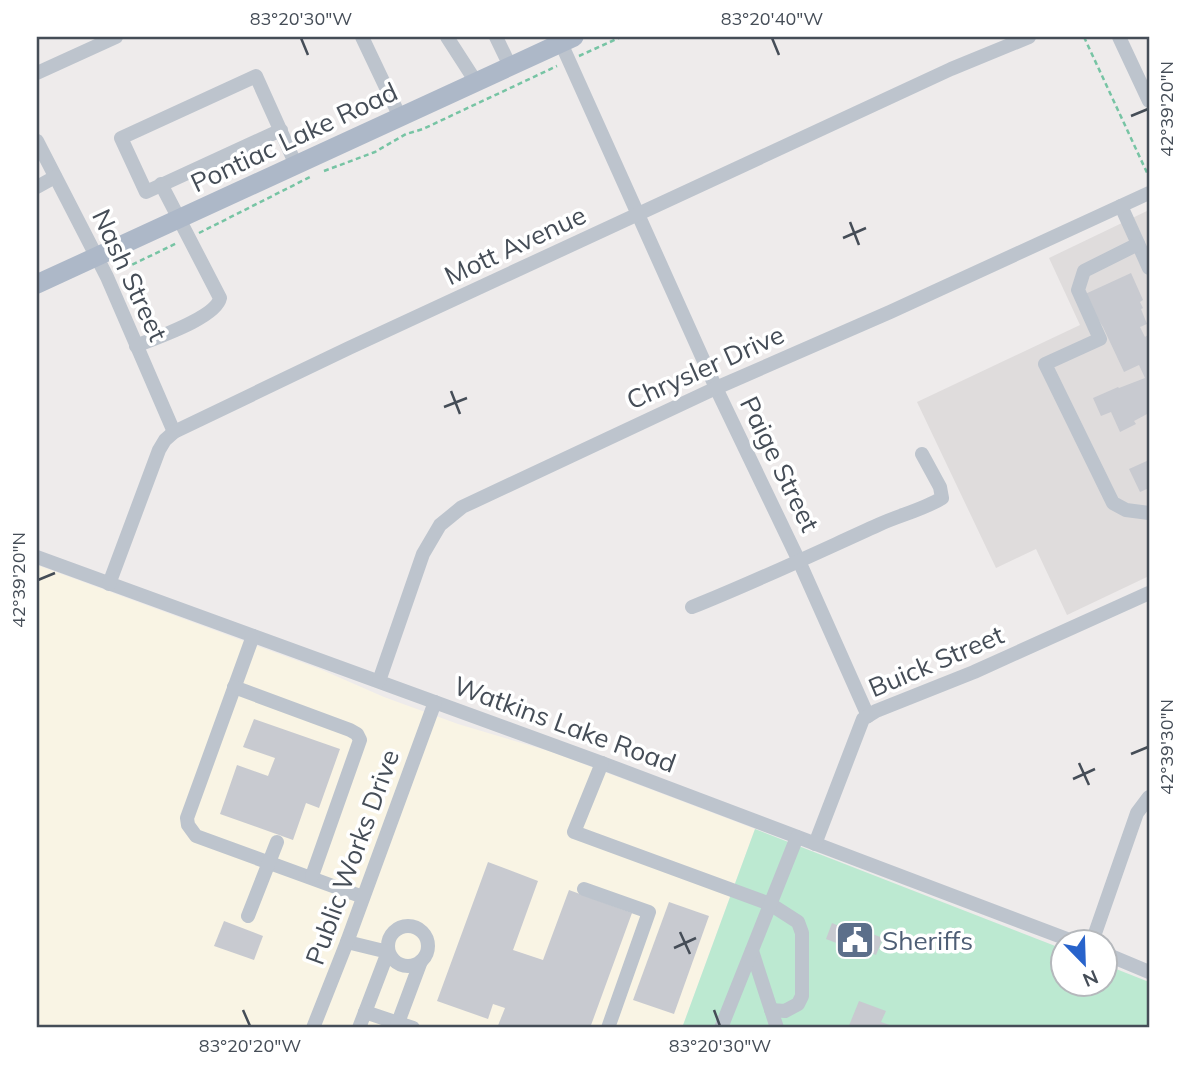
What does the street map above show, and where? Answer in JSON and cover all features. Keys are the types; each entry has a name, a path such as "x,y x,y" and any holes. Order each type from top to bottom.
{"main road":[{"name":"Pontiac Lake Road","path":"37,284 567,40"}],"street":[{"path":"37,74 116,37"},
{"path":"379,37 364,41 400,117"},
{"path":"447,37 476,82"},
{"path":"496,37 510,66"},
{"name":"Mott Avenue","path":"174,432 951,69 1029,37"},
{"path":"1119,37 1149,101"},
{"name":"Paige Street","path":"567,40 638,215 868,716"},
{"path":"281,130 146,192 121,138 256,76 281,130 296,164"},
{"name":"Nash Street","path":"37,141 96,257 174,432"},
{"path":"37,187 55,177"},
{"path":"136,346 207,314 219,303 220,298 162,184"},
{"name":"Chrysler Drive","path":"379,681 423,554 440,525 462,507 716,388 890,312 1149,193"},
{"path":"1121,206 1149,268"},
{"path":"1139,244 1084,271 1078,290 1100,339 1045,364 1113,503 1126,510 1149,513"},
{"path":"109,584 159,450 174,432"},
{"path":"692,607 752,583 912,510 930,506 942,498 940,486 922,454"},
{"name":"Watkins Lake Road","path":"37,557 602,763 1050,934"},
{"name":"Buick Street","path":"815,844 863,719 876,710 974,672 1149,593"},
{"path":"253,636 187,818 188,825 197,836 312,876 363,897"},
{"path":"234,687 350,730 357,734 360,740 312,876"},
{"name":"Public Works Drive","path":"313,1028 435,702"},
{"path":"602,763 574,832 770,904 798,922 803,933 802,996 798,1004 785,1011 771,1010"},
{"path":"1097,928 1137,813 1149,797"},
{"path":"721,1028 797,837"},
{"path":"248,916 277,842"},
{"path":"584,889 649,912 608,1028"},
{"path":"347,942 388,952 396,963 402,966 416,965 421,961 426,956 428,943 426,936 416,928 410,926 397,929 389,939 388,952 359,1028"},
{"path":"751,951 777,1028"},
{"path":"1120,960 1149,972"},
{"path":"397,1026 421,961"},
{"path":"365,1012 397,1026 413,1028"}],"path":[{"path":"577,57 621,37"},
{"path":"1084,37 1149,177"},
{"path":"112,274 319,173 375,152 406,134 423,129 562,64"}],"shaded area":[{"path":"1149,210 1149,576 1067,615 1036,549 996,568 917,402 1080,325 1049,258"},
{"path":"37,565 320,669 384,697 458,724 552,752 755,829 682,1028 37,1028"}],"green space":[{"path":"755,829 1050,944 1050,998 1120,998 1120,971 1149,982 1149,1028 682,1028"}],"building":[{"path":"1131,273 1143,300 1140,302 1143,308 1141,309 1147,324 1140,327 1145,337 1149,334 1149,413 1120,432 1111,412 1101,416 1093,398 1145,378 1139,365 1124,372 1103,327 1083,295"},
{"path":"1149,460 1149,488 1140,492 1129,469"},
{"path":"254,719 340,749 319,808 306,803 293,840 220,814 237,765 268,776 275,758 243,747"},
{"path":"488,862 538,881 513,950 543,960 569,890 632,913 590,1028 497,1028 505,1008 493,1004 488,1019 437,1001"},
{"path":"669,902 709,916 674,1014 633,1000"},
{"path":"224,921 263,936 254,960 214,946"},
{"name":"Sheriffs","path":"832,923 844,928 846,924 883,938 876,955 859,948 856,957 846,953 849,945 826,939"},
{"path":"859,1001 886,1011 881,1022 898,1028 848,1028"}],"place":[{"name":"Sheriffs","path":"855,940"}]}
